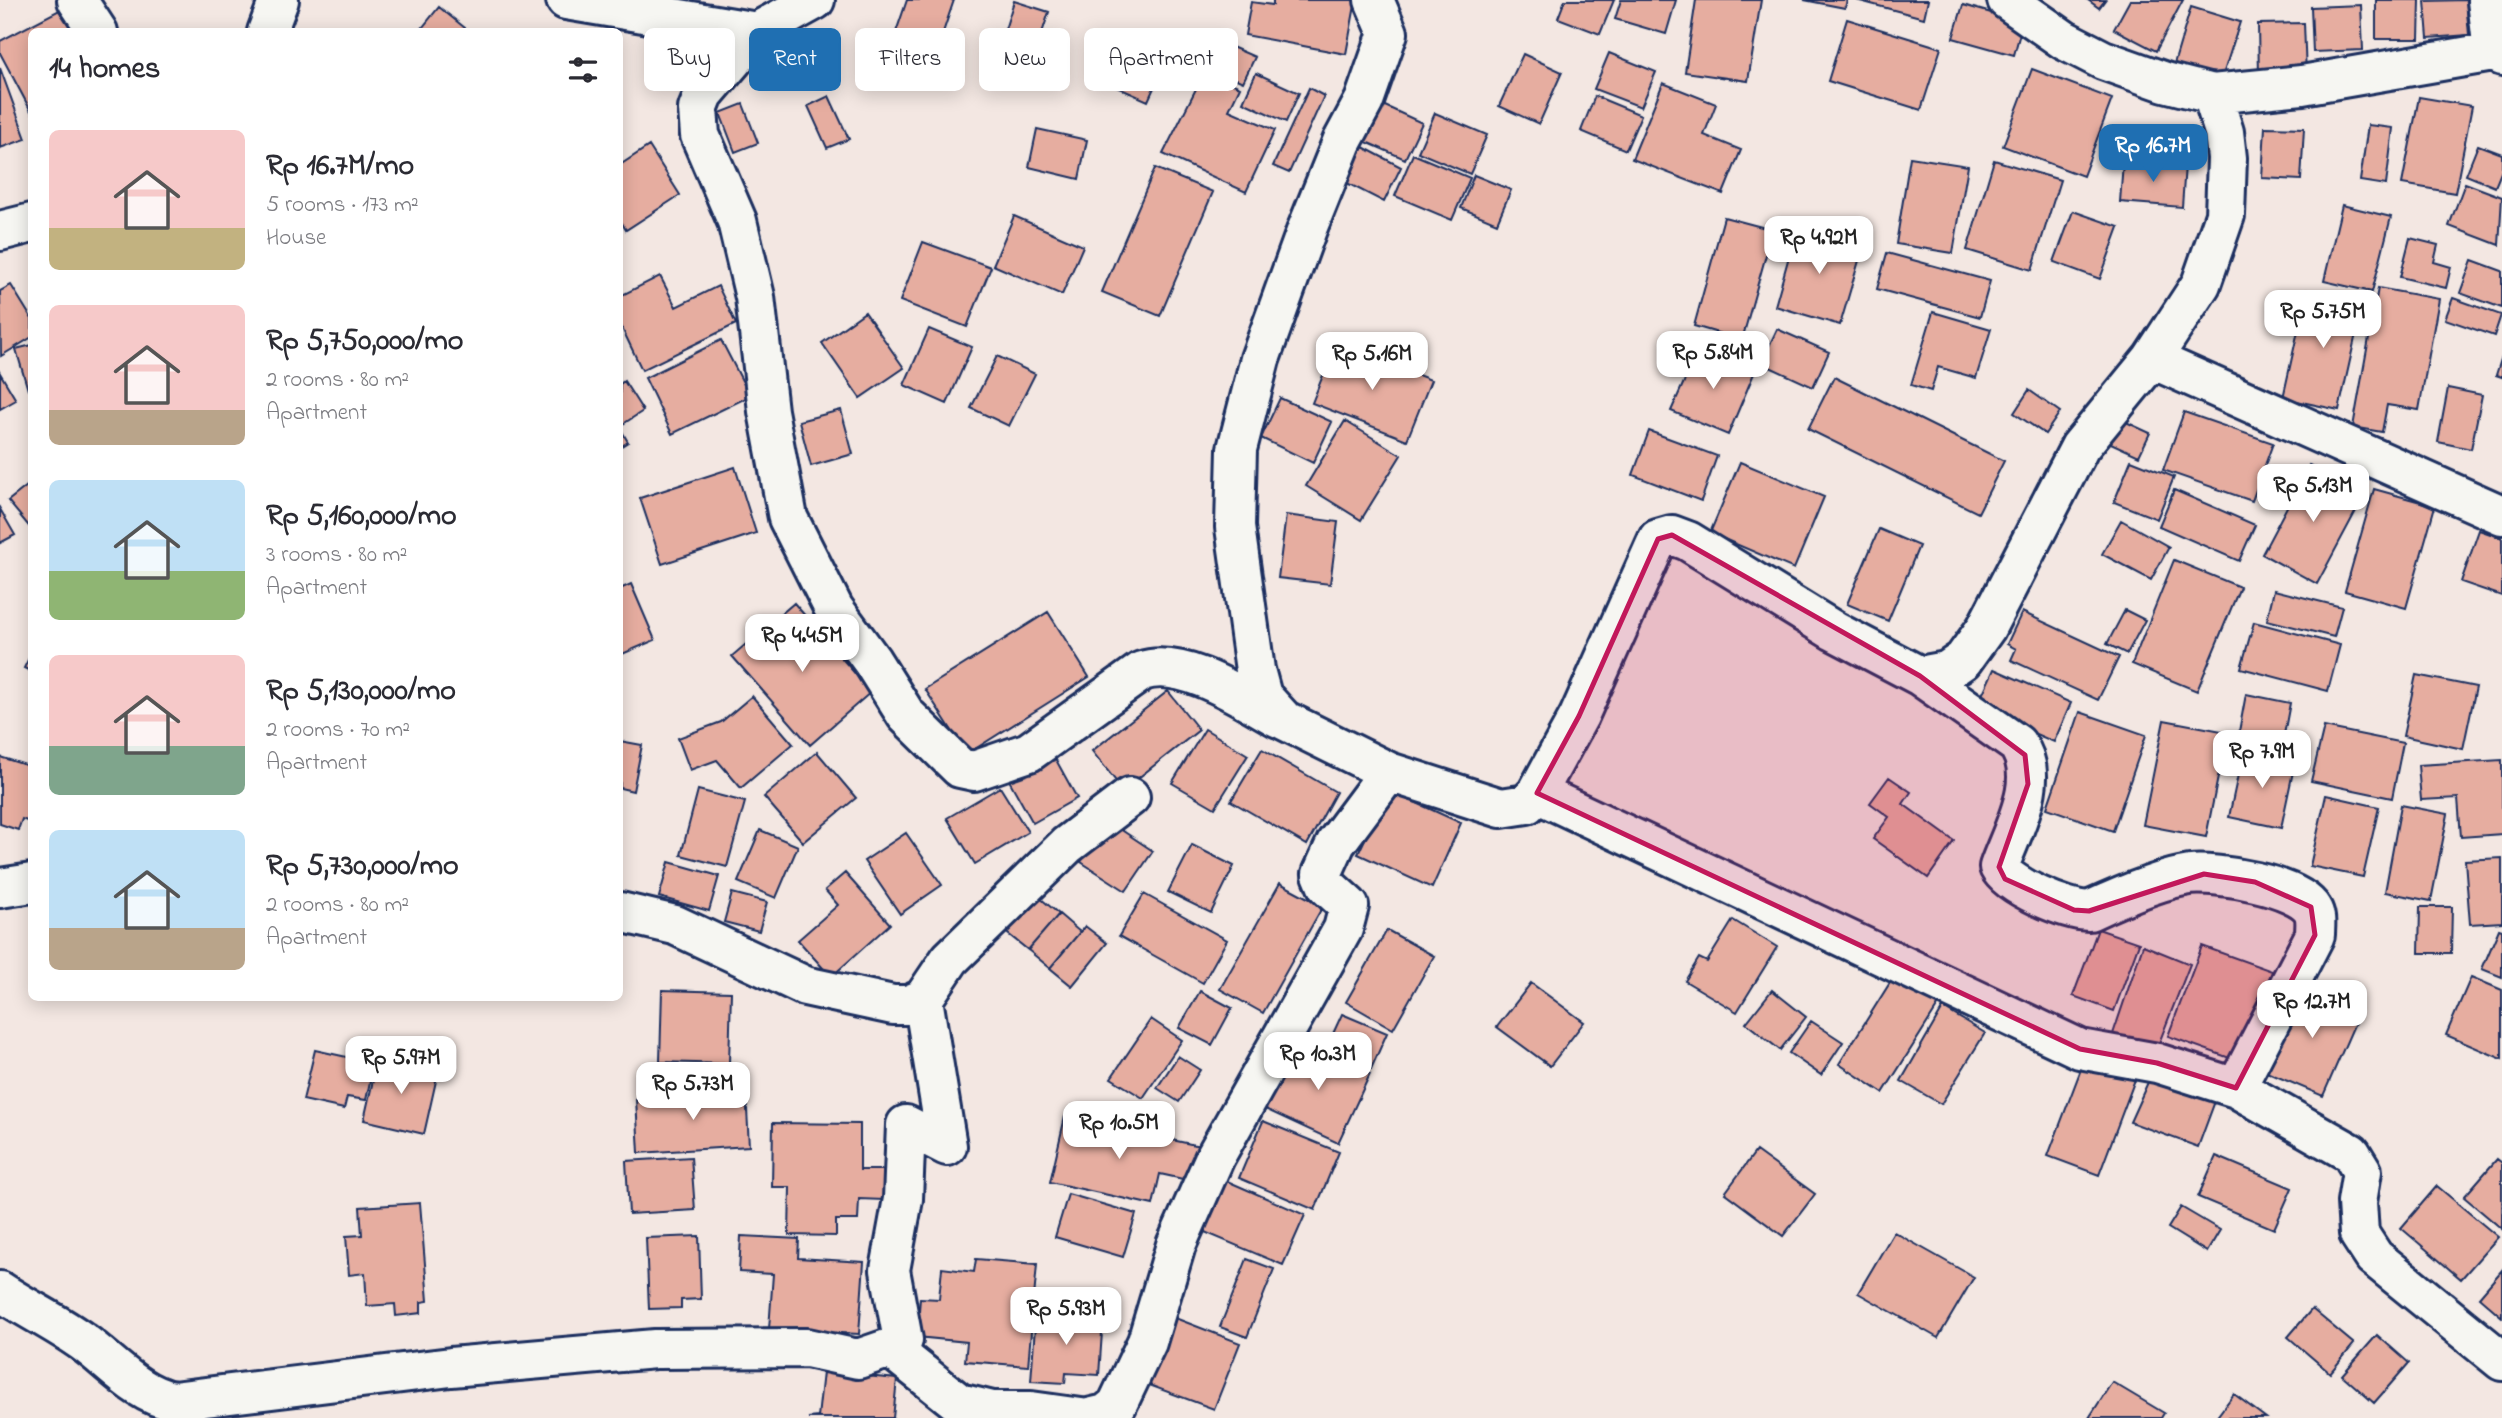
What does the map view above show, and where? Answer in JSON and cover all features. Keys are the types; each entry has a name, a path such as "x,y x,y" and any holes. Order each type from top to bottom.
{"street":[{"path":"77,0 95,28"},
{"path":"268,28 279,0"},
{"path":"566,0 749,31"},
{"path":"764,28 815,0"},
{"path":"1284,720 1262,696 1248,635 1235,527 1237,449 1261,359 1303,242 1342,142 1364,101 1388,33 1374,0"},
{"path":"2007,0 2064,40 2104,60 2165,82 2212,94 2302,85 2497,54 2487,0"},
{"path":"749,41 704,94 698,109 700,135 737,221 755,298 768,411 788,518 834,609 872,661 906,715 960,768 974,771 1028,752 1142,671 1166,667 1203,679 1389,772 1501,808 1527,804 1537,793 1610,651 1644,565 1658,539 1672,535 1688,541 1835,631 1920,676 2017,744 2025,755 2028,784 1999,867 2005,879 2074,910 2089,911 2187,876 2204,874 2255,882 2299,897 2311,907 2316,918 2315,935 2236,1088"},
{"path":"2224,132 2262,88"},
{"path":"1920,676 1947,671 1963,660 1986,628 2080,447 2152,359 2201,284 2225,215 2227,158 2224,132 2212,94"},
{"path":"0,232 28,224"},
{"path":"2152,359 2502,515"},
{"path":"1089,1418 1106,1414 1117,1405 1147,1342 1176,1245 1215,1157 1343,929 1349,906 1327,886 1322,874 1336,843 1389,772"},
{"path":"1537,793 2080,1049 2157,1063 2236,1088 2351,1153 2362,1171 2357,1202 2359,1234 2375,1257 2502,1360"},
{"path":"623,913 676,925 804,986 893,1005 908,1005 923,999 950,959 1067,845 1130,797"},
{"path":"0,888 28,884"},
{"path":"0,1291 82,1341 160,1399 173,1401 451,1367 654,1349 807,1348 858,1359 890,1348 903,1340 890,1270 903,1199 906,1125 947,1146 923,999"},
{"path":"890,1348 960,1403 992,1411 1031,1411 1081,1418"}],"highlighted area":[{"path":"1672,535 1688,541 1920,676 2025,755 2028,784 1999,867 2005,879 2074,910 2089,911 2204,874 2255,882 2311,907 2315,935 2236,1088 2157,1063 2080,1049 1537,793 1579,716 1658,539"}],"building":[{"path":"907,0 954,0 944,28 897,28"},
{"path":"1273,0 1356,0 1346,54 1245,35 1251,2 1273,5"},
{"path":"1565,0 1614,0 1600,34 1558,18"},
{"path":"1621,0 1676,0 1666,34 1615,19"},
{"path":"1696,0 1761,0 1748,81 1685,72"},
{"path":"1804,0 1847,0 1845,8"},
{"path":"1856,0 1928,0 1924,18"},
{"path":"2088,0 2105,0 2099,8"},
{"path":"2130,0 2183,0 2156,51 2114,29"},
{"path":"2376,0 2420,0 2419,39 2376,39"},
{"path":"2466,0 2469,35 2428,38 2425,1"},
{"path":"1014,1 1049,12 1044,28 1005,28"},
{"path":"69,5 80,28 28,28 28,106 0,53 0,41"},
{"path":"1963,5 2023,22 2014,55 1953,38"},
{"path":"2361,5 2363,50 2313,52 2311,7"},
{"path":"439,7 465,28 422,28"},
{"path":"2191,7 2240,22 2222,78 2174,64"},
{"path":"1847,19 1941,48 1921,110 1828,81"},
{"path":"2304,23 2306,75 2259,77 2258,24"},
{"path":"1238,50 1255,57 1243,82 1238,80"},
{"path":"1609,53 1656,72 1641,107 1594,89"},
{"path":"1523,54 1562,72 1539,124 1499,106"},
{"path":"0,68 26,139 0,148"},
{"path":"2032,69 2112,99 2083,176 2003,146"},
{"path":"1256,73 1299,93 1286,122 1243,102"},
{"path":"1663,83 1716,104 1704,135 1741,150 1723,194 1632,159"},
{"path":"1238,86 1240,87 1229,110 1275,130 1246,192 1163,154 1195,91 1238,91"},
{"path":"1309,88 1324,96 1289,173 1273,166"},
{"path":"1126,91 1153,91 1148,101"},
{"path":"829,96 849,139 827,148 808,106"},
{"path":"1595,96 1641,115 1626,150 1581,131"},
{"path":"2419,97 2472,106 2455,193 2402,184"},
{"path":"1374,101 1422,123 1405,159 1357,138"},
{"path":"743,104 758,143 735,152 720,113"},
{"path":"1435,113 1487,135 1470,174 1418,152"},
{"path":"2368,125 2393,128 2386,185 2360,181"},
{"path":"2265,127 2304,128 2301,180 2262,178"},
{"path":"1037,129 1087,140 1079,179 1029,167"},
{"path":"2478,145 2502,154 2502,170 2495,187 2466,175"},
{"path":"649,146 680,195 626,230 623,225 623,163"},
{"path":"1363,147 1401,167 1384,202 1345,182"},
{"path":"1413,154 1470,178 1452,220 1395,196"},
{"path":"1910,157 1968,166 1953,253 1896,244"},
{"path":"1994,160 2060,180 2032,270 1967,250"},
{"path":"2123,162 2185,165 2182,207 2120,202"},
{"path":"1155,168 1213,192 1160,316 1102,292"},
{"path":"1474,175 1511,190 1497,223 1461,208"},
{"path":"2465,183 2502,197 2499,245 2449,226"},
{"path":"2342,205 2391,217 2372,292 2324,281"},
{"path":"2073,211 2119,227 2100,279 2054,262"},
{"path":"1014,216 1083,246 1062,295 993,265"},
{"path":"1724,217 1773,230 1742,340 1694,326"},
{"path":"1797,228 1863,247 1840,325 1775,306"},
{"path":"2410,238 2438,245 2434,262 2451,267 2446,288 2400,277"},
{"path":"923,242 991,267 967,327 900,301"},
{"path":"1887,253 1990,281 1980,317 1877,289"},
{"path":"2472,260 2502,271 2502,308 2460,293"},
{"path":"660,276 676,307 718,286 736,324 642,370 623,330 623,294"},
{"path":"11,285 28,313 28,339 1,356 0,291"},
{"path":"2378,288 2439,299 2419,410 2387,405 2382,432 2353,427"},
{"path":"2307,290 2363,302 2339,410 2283,398"},
{"path":"2453,298 2501,315 2494,336 2445,319"},
{"path":"865,312 904,368 860,398 822,343"},
{"path":"1933,312 1991,329 1976,378 1938,367 1931,391 1911,385"},
{"path":"929,329 972,347 947,404 904,385"},
{"path":"1777,329 1829,352 1813,387 1761,363"},
{"path":"721,340 750,396 672,434 645,378"},
{"path":"1336,343 1431,380 1407,440 1312,403"},
{"path":"28,346 28,390 16,349"},
{"path":"1699,348 1755,371 1728,435 1671,411"},
{"path":"997,356 1035,374 1009,426 971,408"},
{"path":"2502,356 2502,377 2496,375"},
{"path":"0,373 16,400 0,409"},
{"path":"1834,377 2004,461 1978,513 1808,429"},
{"path":"623,382 643,411 623,424"},
{"path":"2448,388 2482,395 2471,449 2438,442"},
{"path":"2029,390 2060,412 2045,434 2014,413"},
{"path":"1280,398 1332,422 1313,463 1261,438"},
{"path":"841,410 853,454 811,466 799,421"},
{"path":"2184,412 2273,443 2252,501 2163,470"},
{"path":"2113,416 2150,433 2139,456 2102,439"},
{"path":"1345,421 1401,455 1361,520 1306,486"},
{"path":"1649,431 1717,456 1701,501 1633,475"},
{"path":"2131,460 2174,477 2157,519 2114,502"},
{"path":"1740,462 1824,497 1794,569 1710,533"},
{"path":"2309,465 2365,494 2317,584 2262,554"},
{"path":"735,467 756,533 662,564 640,498"},
{"path":"28,485 28,525 8,501"},
{"path":"2374,489 2435,506 2406,608 2345,591"},
{"path":"2174,490 2255,525 2239,561 2159,526"},
{"path":"0,509 15,535 0,543"},
{"path":"1286,515 1338,522 1330,584 1278,578"},
{"path":"2121,520 2169,547 2151,580 2102,554"},
{"path":"1879,529 1919,546 1888,621 1847,604"},
{"path":"2479,530 2502,538 2502,596 2461,582"},
{"path":"2174,560 2240,587 2197,691 2132,664"},
{"path":"631,584 655,640 623,654 623,588"},
{"path":"2274,590 2342,607 2334,637 2267,620"},
{"path":"794,603 871,692 810,745 732,656"},
{"path":"2125,610 2145,620 2127,654 2107,644"},
{"path":"1048,612 1089,677 967,754 925,689"},
{"path":"2022,612 2119,657 2098,700 2011,660 2016,649 2007,644"},
{"path":"2254,622 2340,645 2328,691 2241,668"},
{"path":"1994,669 2071,703 2054,742 1976,708"},
{"path":"2416,675 2476,687 2463,749 2403,736"},
{"path":"1168,691 1199,730 1123,790 1092,751"},
{"path":"2246,694 2290,703 2282,745 2238,737"},
{"path":"752,696 793,744 741,788 717,760 690,770 678,738 721,722"},
{"path":"2080,712 2146,735 2113,831 2047,808"},
{"path":"2164,720 2227,732 2206,837 2143,825"},
{"path":"2324,727 2403,743 2392,798 2311,781"},
{"path":"1205,729 1248,755 1215,808 1172,783"},
{"path":"623,742 642,745 633,791 623,789"},
{"path":"1050,749 1077,798 1033,823 1005,773"},
{"path":"1262,749 1336,792 1307,845 1231,801"},
{"path":"2243,751 2295,762 2281,828 2229,817"},
{"path":"817,752 856,798 803,842 764,797"},
{"path":"0,757 28,766 28,821 22,819 18,830 0,824"},
{"path":"2502,760 2502,834 2461,837 2458,798 2421,800 2418,765"},
{"path":"1889,777 1911,792 1903,804 1954,841 1928,878 1873,839 1889,817 1870,803"},
{"path":"1000,787 1028,832 975,864 947,818"},
{"path":"698,790 745,802 727,867 681,855"},
{"path":"1388,790 1461,823 1432,888 1358,854"},
{"path":"2326,795 2379,807 2363,877 2310,866"},
{"path":"2401,805 2448,814 2431,901 2385,892"},
{"path":"1108,821 1153,851 1126,891 1081,862"},
{"path":"760,830 798,846 776,898 738,882"},
{"path":"906,833 942,885 900,914 864,861"},
{"path":"1192,845 1234,866 1211,913 1168,892"},
{"path":"2502,858 2502,922 2470,924 2465,860"},
{"path":"669,862 719,876 709,911 659,897"},
{"path":"845,873 890,924 831,977 798,940 838,905 825,890"},
{"path":"1280,883 1323,906 1263,1013 1220,989"},
{"path":"1033,892 1059,914 1028,950 1003,930"},
{"path":"732,893 767,902 759,931 724,922"},
{"path":"1144,894 1227,940 1203,983 1119,936"},
{"path":"2420,907 2452,907 2451,953 2419,953"},
{"path":"1059,914 1080,932 1050,968 1028,950"},
{"path":"1733,920 1777,947 1737,1012 1685,981 1699,958 1707,962"},
{"path":"1085,926 1107,943 1072,986 1050,968"},
{"path":"2098,929 2139,943 2114,1011 2073,996"},
{"path":"2499,929 2502,930 2502,977 2482,969"},
{"path":"1387,930 1434,956 1393,1029 1346,1002"},
{"path":"2143,945 2190,964 2157,1048 2113,1034"},
{"path":"2202,946 2272,971 2238,1061 2168,1036"},
{"path":"1898,970 1943,998 1883,1093 1839,1064"},
{"path":"2471,977 2502,990 2502,1059 2446,1035"},
{"path":"1531,983 1584,1022 1550,1066 1497,1027"},
{"path":"2301,984 2361,1009 2323,1096 2264,1071"},
{"path":"662,990 731,992 729,1064 660,1062"},
{"path":"1772,990 1806,1017 1780,1050 1746,1023"},
{"path":"1200,991 1232,1008 1212,1045 1179,1028"},
{"path":"1943,1008 1985,1033 1941,1104 1901,1081"},
{"path":"1342,1014 1387,1033 1371,1069 1326,1049"},
{"path":"1151,1019 1182,1040 1143,1098 1111,1078"},
{"path":"1811,1021 1843,1042 1821,1075 1789,1053"},
{"path":"1297,1041 1370,1074 1338,1143 1265,1109"},
{"path":"315,1050 374,1063 366,1100 347,1097 344,1109 303,1100"},
{"path":"1178,1056 1200,1070 1179,1102 1157,1088"},
{"path":"2086,1056 2137,1074 2099,1175 2048,1156"},
{"path":"378,1058 438,1072 424,1134 364,1120"},
{"path":"2153,1071 2218,1093 2198,1147 2130,1122"},
{"path":"746,1091 749,1146 639,1153 636,1099"},
{"path":"1065,1117 1200,1146 1192,1181 1160,1174 1153,1205 1050,1182"},
{"path":"1263,1121 1339,1152 1315,1210 1239,1178"},
{"path":"773,1123 860,1124 860,1170 884,1170 884,1200 859,1199 858,1220 836,1220 836,1236 789,1235 790,1187 772,1187"},
{"path":"1756,1151 1815,1194 1783,1236 1725,1193"},
{"path":"2216,1156 2292,1188 2274,1229 2198,1197"},
{"path":"691,1157 695,1210 629,1214 626,1161"},
{"path":"2497,1159 2502,1163 2502,1229 2464,1197"},
{"path":"1218,1177 1305,1215 1283,1265 1195,1228"},
{"path":"2437,1186 2498,1237 2461,1279 2401,1228"},
{"path":"1068,1194 1136,1214 1123,1257 1055,1237"},
{"path":"420,1203 428,1301 421,1302 421,1313 396,1316 395,1304 367,1306 365,1273 349,1275 346,1236 362,1235 360,1207"},
{"path":"2181,1207 2220,1230 2207,1252 2168,1228"},
{"path":"1894,1232 1974,1277 1938,1338 1858,1293"},
{"path":"699,1236 701,1299 681,1300 681,1308 649,1309 646,1238"},
{"path":"741,1236 799,1239 798,1258 864,1262 859,1334 769,1329 773,1274 739,1272"},
{"path":"976,1259 1037,1264 1028,1366 965,1361 967,1342 917,1337 920,1298 939,1299 942,1268 974,1272"},
{"path":"1247,1259 1274,1269 1247,1337 1220,1327"},
{"path":"2502,1270 2502,1317 2479,1297"},
{"path":"2312,1309 2354,1344 2330,1373 2288,1337"},
{"path":"1036,1313 1103,1318 1099,1375 1066,1373 1065,1383 1031,1381"},
{"path":"1175,1318 1240,1343 1214,1409 1149,1385"},
{"path":"2377,1335 2409,1363 2374,1403 2342,1375"},
{"path":"823,1372 897,1379 893,1418 808,1418 818,1417"},
{"path":"2112,1382 2164,1413 2161,1418 2089,1418"},
{"path":"2234,1394 2266,1418 2216,1418"}]}
